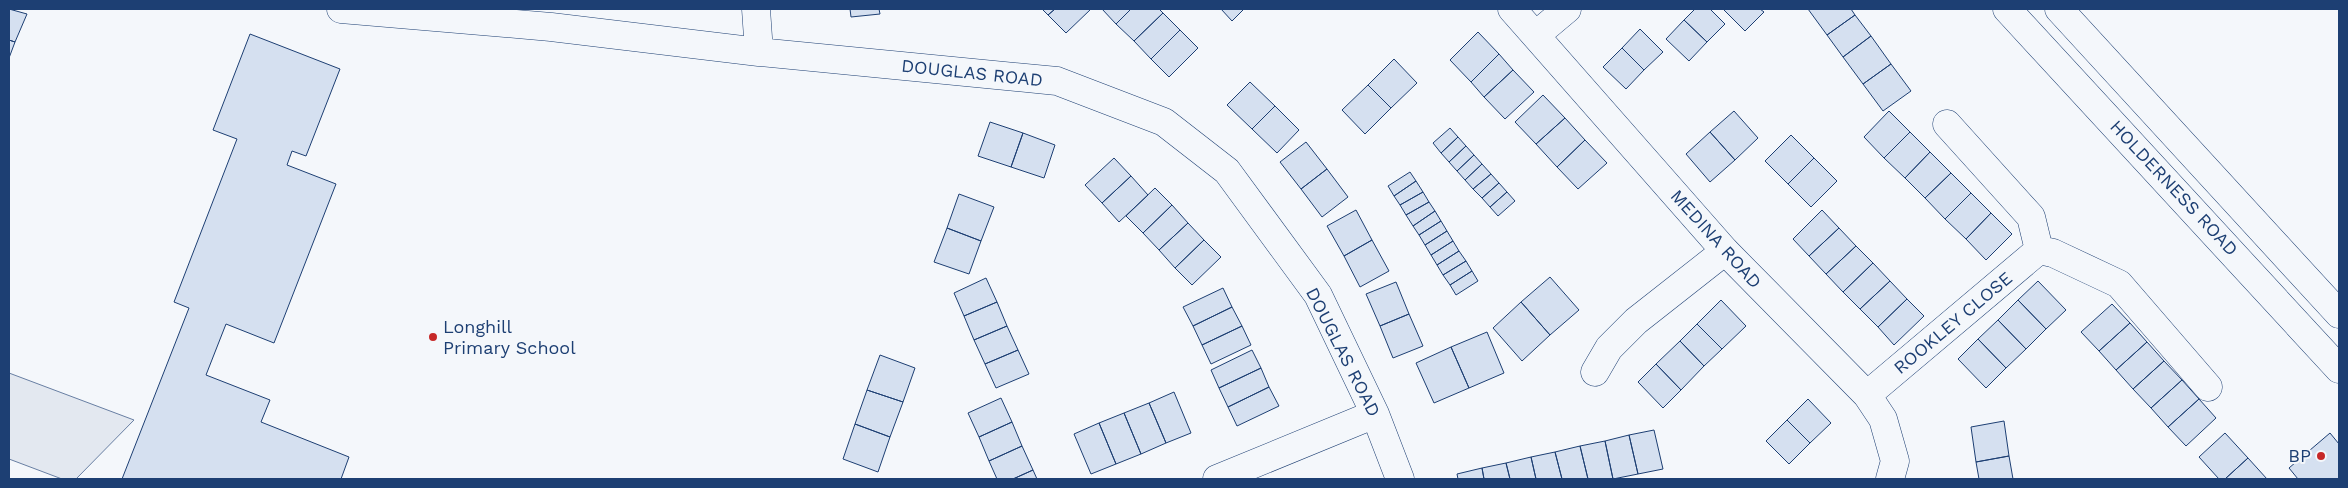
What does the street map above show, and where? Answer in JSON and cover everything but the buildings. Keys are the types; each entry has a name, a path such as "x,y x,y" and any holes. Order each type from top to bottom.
{"main road":[{"name":"DOUGLAS ROAD","path":"341,9 551,27 759,52 1057,82 1164,122 1227,171 1318,295 1375,414 1400,479"},
{"path":"756,9 759,52"},
{"name":"MEDINA ROAD","path":"1512,9 1725,252 1867,395 1883,419 1893,452 1895,461 1890,479"},
{"path":"1536,35 1567,9"},
{"name":"HOLDERNESS ROAD","path":"2007,9 2339,369"},
{"name":"HOLDERNESS ROAD","path":"2059,9 2339,314"},
{"path":"1947,124 2031,217 2039,250 2053,252 2119,284 2208,387"},
{"name":"ROOKLEY CLOSE","path":"1867,395 2039,250"},
{"path":"1594,372 1609,348 1636,321 1725,252"},
{"path":"1218,479 1375,414"}],"shaded area":[{"path":"9,373 134,420 76,479 62,479 9,459"}],"place":[{"name":"Longhill Primary School","path":"433,337"},
{"name":"BP","path":"2321,456"}]}
